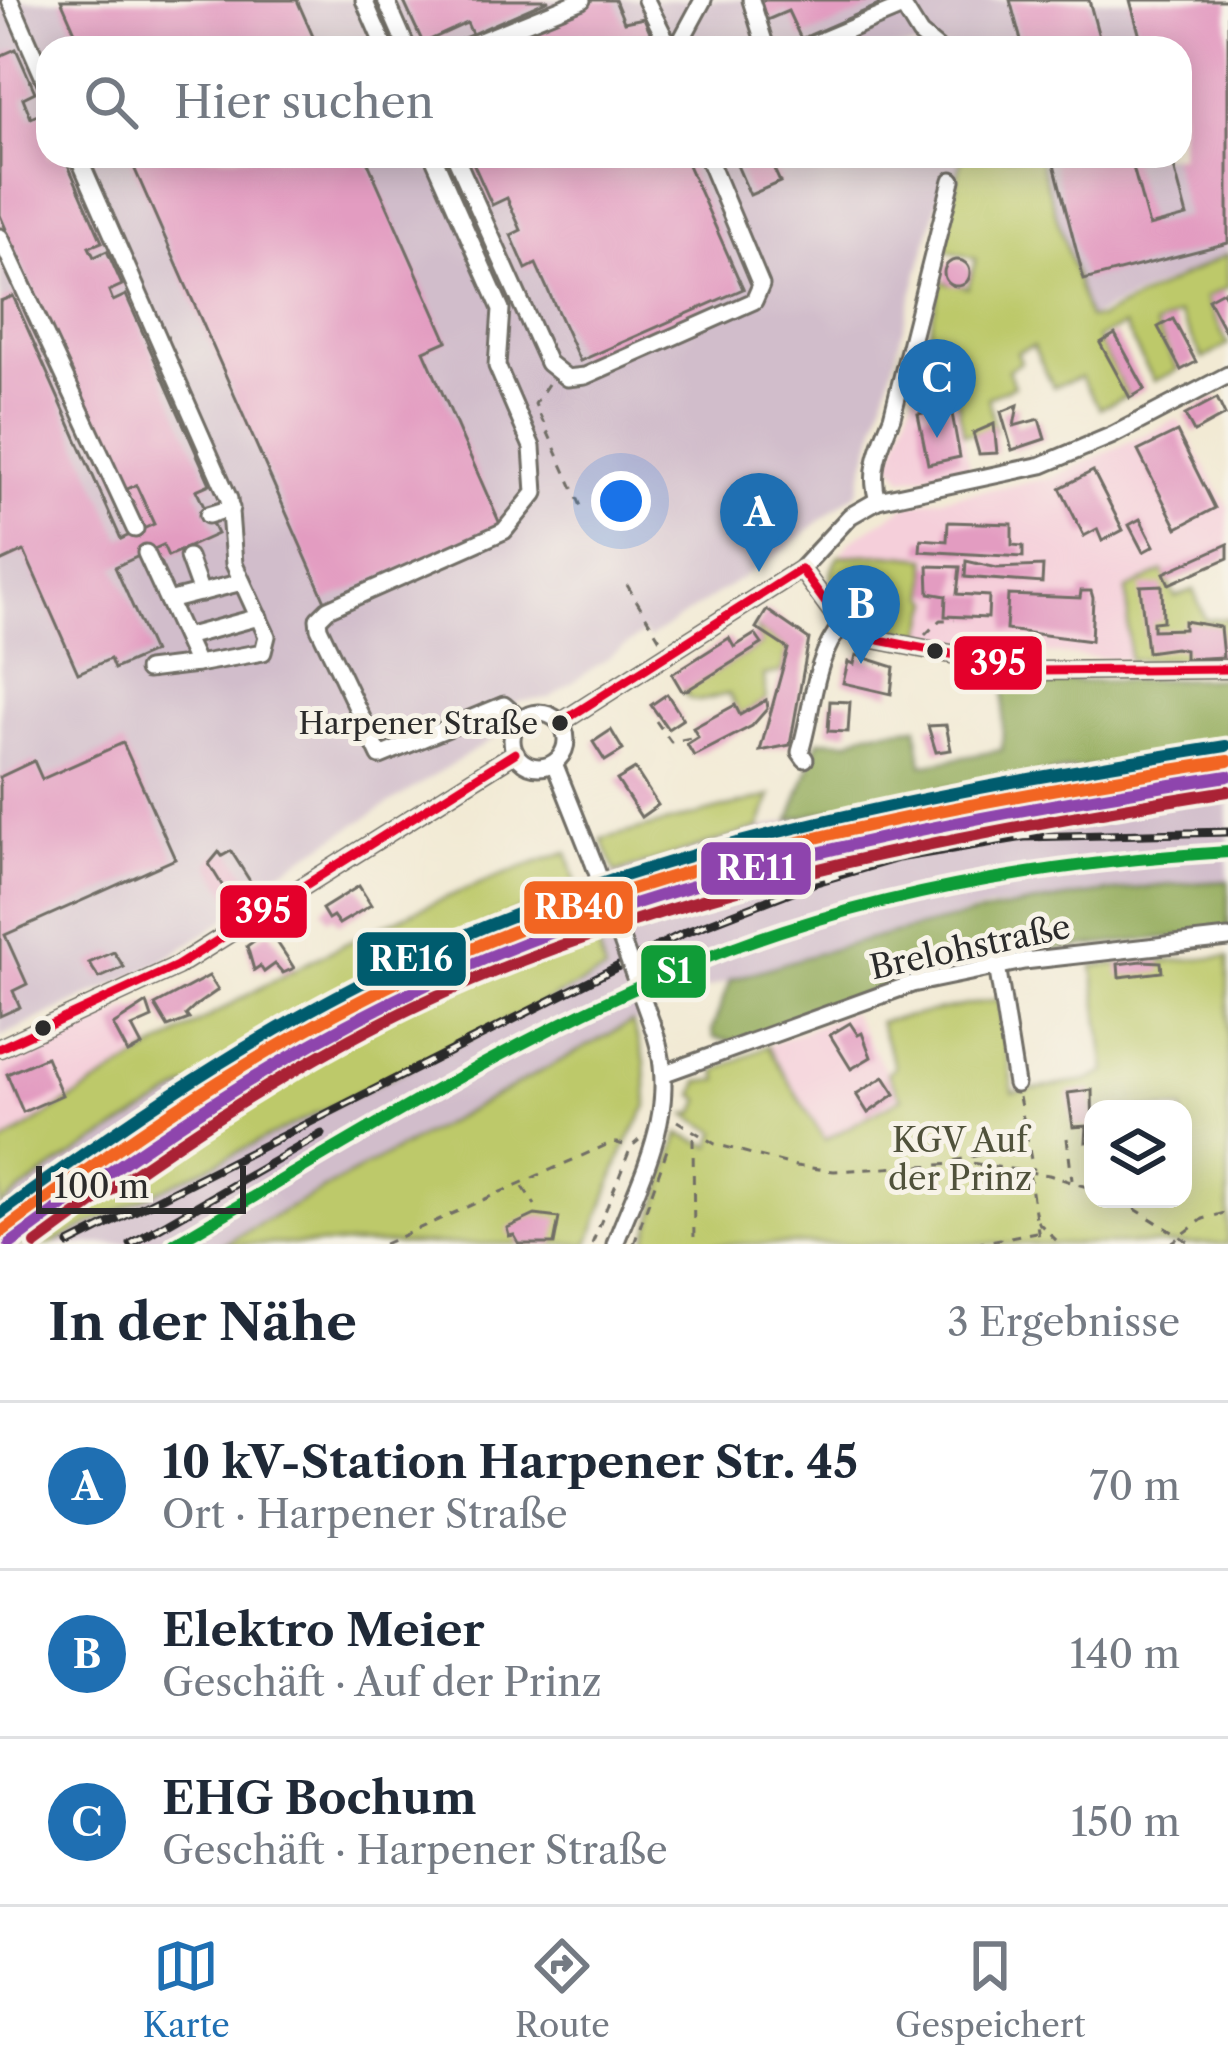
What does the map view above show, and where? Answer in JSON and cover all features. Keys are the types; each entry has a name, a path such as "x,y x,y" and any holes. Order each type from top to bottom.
{"street":[{"path":"10,0 36,60"},
{"path":"364,0 380,36"},
{"path":"386,0 401,36"},
{"path":"494,36 582,0"},
{"path":"646,0 666,36"},
{"path":"680,36 703,0"},
{"path":"751,0 762,36"},
{"path":"830,36 900,4 927,36"},
{"path":"83,168 231,508 234,564 267,636 262,652 147,670"},
{"path":"438,168 501,310 497,366 532,447 535,493 504,531 328,609 318,619 319,628 380,756 504,706 521,720"},
{"path":"461,168 555,374 585,376 754,301 761,285 712,168"},
{"path":"878,500 873,484 878,454 892,417 952,180"},
{"path":"0,237 135,529"},
{"path":"560,723 801,569 850,516 878,500 1042,465 1113,436 1228,375"},
{"path":"208,515 231,508"},
{"path":"146,553 197,664"},
{"path":"188,557 201,593"},
{"path":"801,569 842,625 922,649 1079,674 1228,669"},
{"path":"169,601 242,582"},
{"path":"185,637 259,617"},
{"path":"805,759 800,752 824,656 842,625"},
{"path":"554,763 528,764 515,753 513,735 521,720 536,713 560,723"},
{"path":"554,763 566,744 560,723"},
{"path":"0,1048 177,966 515,753"},
{"path":"554,763 655,1033 665,1073 663,1119 615,1244"},
{"name":"Brelohstraße","path":"665,1073 853,1002 997,965 1228,938"},
{"path":"997,965 1016,1084"}],"path":[{"path":"555,374 535,404 581,506"},
{"path":"627,585 668,653"},
{"path":"922,649 934,625 955,620"},
{"path":"656,721 671,742 691,738"},
{"path":"1016,1084 1040,1244"},
{"path":"663,1119 682,1122 694,1136 796,1166 834,1171 952,1162 980,1155"},
{"path":"694,1136 694,1244"},
{"path":"1067,1138 1071,1182"},
{"path":"384,1244 614,1142 631,1147 592,1244"},
{"path":"634,1244 668,1157"},
{"path":"952,1162 1031,1171 1084,1187"},
{"path":"522,1185 535,1205"},
{"path":"1135,1208 1192,1244"},
{"path":"1170,1244 1180,1234 1228,1212"},
{"path":"1036,1220 1061,1244"},
{"path":"975,1244 1038,1232"}],"shaded area":[{"path":"0,0 1228,0 1228,254 1088,318 1042,168 1192,168 1192,36 36,36 36,168 960,168 954,199 939,197 858,491 777,555 648,639 644,633 550,698 518,702 502,721 499,735 259,885 264,894 158,964 0,1037"},
{"path":"915,390 958,402 969,469 903,478 891,462"},
{"path":"1178,419 1228,507 1228,544 1128,589 1129,660 995,649 881,626 850,608 833,584 835,560 853,539 909,504 1052,478"},
{"path":"1228,747 1228,881 989,908 806,956 684,996 223,1244 0,1244 0,1206 57,1165 374,974 565,890 718,839 881,797"},
{"path":"132,1007 151,1048 0,1145 0,1065"},
{"path":"851,1012 902,1098 825,1140 767,1046"}],"green space":[{"path":"960,168 1042,168 1088,318 1099,318 1228,254 1228,287 1205,298 1228,345 1203,359 1179,314 1155,326 1178,370 1154,381 1124,326 1097,338 1128,395 1100,408 1080,377 1053,387 1033,346 1017,352 1021,362 1008,370 1014,386 988,397 995,430 964,434 954,384 941,380 947,354 926,347 941,281 968,288 976,259 944,250"},
{"path":"839,556 927,558 927,596 932,601 922,635 855,612 833,588 831,573"},
{"path":"1163,571 1175,597 1193,590 1206,620 1228,618 1228,657 1129,660 1127,590"},
{"path":"756,628 788,649 781,672 764,675 766,700 740,715 729,694 697,701 687,697 683,691 761,645"},
{"path":"1005,673 1082,682 1228,678 1228,747 881,797 790,820 819,740 849,741 866,732 917,727 922,765 1002,750"},
{"path":"771,796 759,828 615,873 602,839"},
{"path":"567,852 576,885 374,974 57,1165 0,1206 0,1145 68,1102 205,1019 346,944 491,879"},
{"path":"1228,881 1228,931 1021,953 907,977 736,1042 714,1038 712,1030 730,980 791,961 976,914 1101,893"},
{"path":"590,918 605,972 50,1244 15,1244 236,1082 457,964 554,924"},
{"name":"KGV Auf der Prinz","path":"1228,957 1228,1244 645,1244 679,1134 711,1146 717,1132 687,1115 696,1112 701,1100 694,1096 699,1082 719,1080 716,1071 767,1046 825,1140 902,1098 887,1073 895,1067 879,1022 999,999 1013,1092 1087,1081 1106,1072 1093,966"},
{"path":"632,1022 645,1061 647,1106 623,1151 589,1244 223,1244"}],"building":[{"path":"61,0 297,0 313,36 77,36"},
{"path":"403,0 549,0 472,34 467,23 438,36 420,36"},
{"path":"593,0 615,0 624,22 644,18 652,36 512,36"},
{"path":"758,0 877,0 879,5 808,36 800,36 788,11 767,20"},
{"path":"1010,0 1089,0 1099,36 1020,36"},
{"path":"1130,0 1228,0 1228,243 1084,280 1055,168 1133,168 1149,226 1187,216 1174,168 1192,168 1192,36 1140,36"},
{"path":"16,49 35,92 23,98 31,118 36,116 36,168 69,168 102,242 89,247 94,257 107,251 122,285 109,291 113,301 126,295 210,484 196,490 217,534 168,556 163,545 115,567 153,652 114,669 110,659 78,673 24,551 0,562 0,301 13,296 121,539 154,524 136,485 123,491 15,247 10,250 3,236 8,234 0,215 0,56"},
{"path":"134,168 370,168 447,341 424,351 500,524 325,601"},
{"path":"475,168 689,168 743,289 580,361 536,264 526,269 511,235 521,230 507,198 492,205"},
{"path":"738,168 774,168 780,182 750,195"},
{"path":"957,260 970,273 957,286 944,273"},
{"path":"1223,291 1228,301 1228,337 1208,299"},
{"path":"1173,319 1196,362 1181,370 1158,327"},
{"path":"1115,334 1145,389 1130,398 1100,343"},
{"path":"934,350 944,354 948,364 944,374 934,378 924,374 920,364 924,354"},
{"path":"1217,398 1225,415 1194,432 1185,415"},
{"path":"1018,405 1014,426 1039,419 1045,439 1012,450 1001,412"},
{"path":"951,408 960,457 928,464 918,414"},
{"path":"994,424 997,453 979,454 973,433"},
{"path":"1177,432 1215,508 1177,528 1138,451"},
{"path":"1093,471 1123,530 1102,541 1097,529 1084,536 1060,488"},
{"path":"1140,519 1154,546 1143,552 1129,525"},
{"path":"948,522 1012,524 1012,545 1023,546 1023,557 920,551 921,539 947,541"},
{"path":"1228,544 1228,558 1169,584 1164,573"},
{"path":"966,561 997,568 1043,566 1042,583 965,577"},
{"path":"928,566 960,567 957,594 989,596 988,618 945,616 946,596 929,593"},
{"path":"1162,585 1163,621 1153,622 1153,630 1184,629 1184,621 1220,627 1223,657 1185,659 1185,650 1175,648 1147,652 1140,586"},
{"path":"1081,591 1091,591 1093,598 1091,641 1006,630 1008,595 1080,598"},
{"path":"767,610 809,639 790,745 760,751 788,649 756,628"},
{"path":"755,634 762,644 682,691 672,674 729,638 734,647"},
{"path":"856,655 894,667 891,694 843,683 848,662 854,664"},
{"path":"667,694 683,719 668,729 651,705"},
{"path":"766,700 767,709 752,726 694,756 687,744 698,737 693,728 735,705 740,715"},
{"path":"830,701 850,702 848,732 828,731"},
{"path":"946,725 951,750 936,752 928,726"},
{"path":"611,730 623,750 605,761 593,742"},
{"path":"123,743 175,859 5,935 27,984 13,991 20,1007 0,1016 0,777 34,761 42,779"},
{"path":"635,769 658,805 641,817 617,780"},
{"path":"231,851 255,889 233,903 209,864 219,852 222,856"},
{"path":"359,886 371,905 339,924 333,916 328,919 322,909"},
{"path":"269,930 294,968 283,973 275,964 264,972 260,966 254,970 247,946"},
{"path":"114,952 124,967 99,978 89,963"},
{"path":"1161,962 1162,972 1119,977 1118,964"},
{"path":"209,976 218,990 186,1015 189,1019 168,1027 155,1005"},
{"path":"147,1003 152,1018 132,1027 142,1046 128,1053 113,1025"},
{"path":"850,1023 858,1035 862,1033 871,1057 851,1069 830,1035"},
{"path":"46,1057 62,1095 23,1112 7,1074"},
{"path":"884,1077 895,1094 868,1113 856,1094"},
{"path":"1092,1090 1092,1100 1084,1100 1084,1126 1073,1127 1068,1093"},
{"path":"535,1215 559,1218 554,1244 519,1244 514,1235 509,1236 507,1228"}],"railway":[{"path":"69,1244 684,933 813,883 898,858 1024,837 1228,832"},
{"path":"131,1244 322,1134"}],"transit line":[{"name":"395","path":"801,569 842,625 874,639 1038,671 1228,669"},
{"name":"395","path":"560,723 801,569"},
{"name":"RE16","path":"0,1214 162,1100 274,1031 391,969 544,904 639,871 832,819 1028,779 1226,746"},
{"name":"395","path":"0,1048 177,966 515,753"},
{"name":"RB40","path":"0,1233 164,1117 277,1046 395,983 549,918 643,885 836,833 1228,761"},
{"name":"RE11","path":"10,1244 172,1130 342,1027 461,969 553,932 647,900 838,848 1228,776"},
{"path":"36,1244 192,1134 300,1067 413,1007 562,945 655,914 844,863 1228,791"},
{"name":"S1","path":"174,1244 515,1047 729,949 851,910 975,882 1101,863 1228,852"}],"place":[{"name":"EHG Bochum","path":"937,438"},
{"name":"10 kV-Station Harpener Str. 45","path":"759,572"},
{"name":"Elektro Meier","path":"861,664"},
{"name":"Harpener Straße","path":"560,723"}]}
